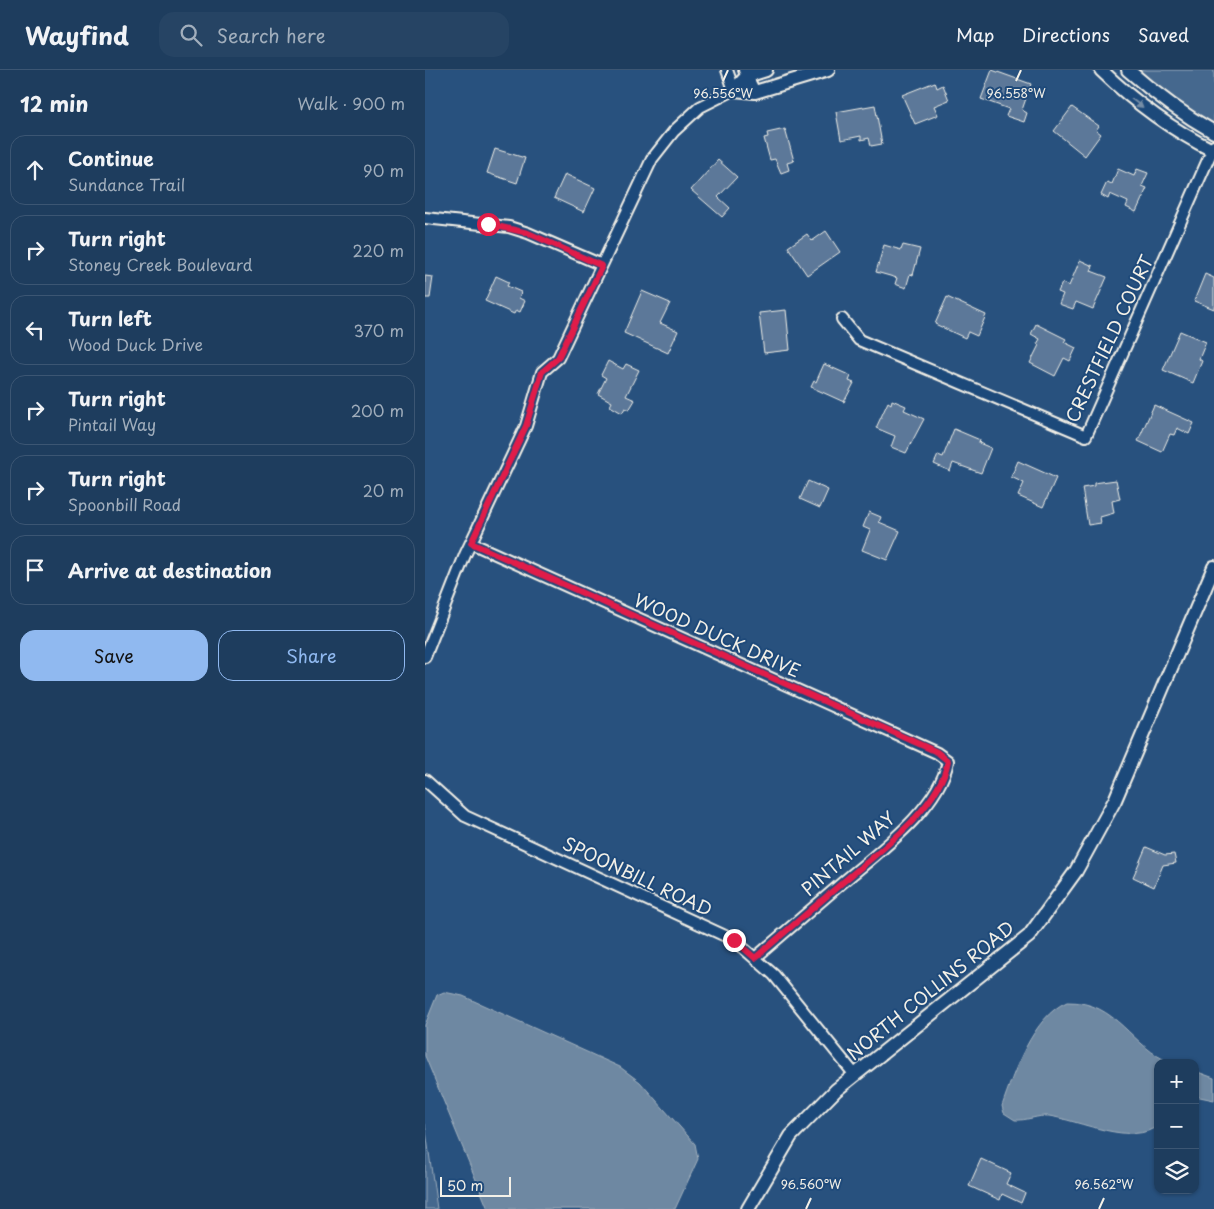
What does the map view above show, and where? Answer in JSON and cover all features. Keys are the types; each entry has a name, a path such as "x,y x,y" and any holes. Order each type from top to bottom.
{"street":[{"path":"727,70 735,90"},
{"path":"425,657 471,543 526,426 542,372 558,358 657,152 674,131 700,107 735,90 746,73 766,70"},
{"path":"735,90 755,92 828,70"},
{"path":"1101,70 1123,92 1168,126 1213,149"},
{"path":"1127,70 1155,94 1187,117 1214,132"},
{"path":"746,73 755,92"},
{"name":"CRESTFIELD COURT","path":"842,319 859,340 1087,436 1213,149"},
{"path":"425,218 509,227 528,233 602,266"},
{"name":"WOOD DUCK DRIVE","path":"471,543 937,752 948,761"},
{"name":"NORTH COLLINS ROAD","path":"749,1209 791,1136 836,1090 1029,936 1076,871 1115,800 1214,567"},
{"name":"PINTAIL WAY","path":"755,958 905,829 929,799 946,773 948,761"},
{"name":"SPOONBILL ROAD","path":"425,780 465,816 734,940 773,975 855,1075"}],"shaded area":[{"path":"1133,70 1214,70 1214,125 1159,93"},
{"path":"444,992 463,996 620,1067 640,1082 695,1144 698,1159 675,1209 488,1209 425,1056 425,1025 437,995"},
{"path":"1067,1002 1084,1004 1099,1009 1123,1026 1145,1047 1164,1059 1154,1059 1154,1127 1148,1131 1121,1133 1049,1116 1015,1120 1004,1113 1002,1106 1018,1063 1034,1033 1055,1009"},
{"path":"1199,1072 1214,1078 1214,1100 1199,1097"},
{"path":"425,1124 437,1209 425,1209"}],"building":[{"path":"992,70 1031,84 1022,110 1027,113 1024,122 1006,116 1009,109 981,99"},
{"path":"935,82 937,88 943,85 949,100 934,106 938,115 915,124 902,95"},
{"path":"875,105 882,144 871,146 869,138 861,140 861,136 841,140 836,112"},
{"path":"1072,107 1099,126 1096,130 1101,134 1085,156 1054,131"},
{"path":"785,129 794,161 787,163 789,170 781,173 775,159 770,160 764,138 768,137 767,133"},
{"path":"495,149 525,158 517,183 487,173"},
{"path":"718,160 737,177 718,197 730,208 722,217 691,190"},
{"path":"1118,169 1134,176 1137,169 1148,173 1142,186 1147,188 1136,212 1126,207 1128,202 1110,194 1108,199 1101,195 1107,182 1112,184"},
{"path":"565,174 595,188 584,212 554,198"},
{"path":"826,231 840,252 807,275 788,247 807,234 812,241"},
{"path":"884,245 901,250 903,245 920,249 913,275 910,274 906,288 895,284 897,278 876,272"},
{"path":"1080,260 1093,266 1091,271 1107,277 1093,309 1076,302 1073,309 1059,304 1063,294 1058,292 1062,283 1069,286"},
{"path":"1205,274 1214,278 1214,309 1194,301"},
{"path":"425,276 433,277 430,298 425,298"},
{"path":"496,276 509,282 507,286 521,292 519,298 525,301 520,312 516,310 514,314 485,301"},
{"path":"642,291 670,303 660,323 678,331 668,353 624,333"},
{"path":"947,297 986,315 977,336 968,332 965,338 935,324"},
{"path":"786,310 790,350 764,353 759,313"},
{"path":"1036,324 1066,339 1064,342 1076,348 1070,361 1064,358 1055,376 1030,363 1040,339 1031,334"},
{"path":"1180,331 1206,342 1199,359 1202,361 1193,383 1163,370"},
{"path":"608,361 623,369 626,364 639,370 626,396 635,400 629,410 625,408 622,413 610,406 612,402 598,394 606,378 601,375"},
{"path":"824,364 851,376 849,381 854,383 844,402 811,387 814,381 816,382"},
{"path":"892,400 906,406 904,410 924,419 906,453 891,447 895,436 876,428 888,402 891,404"},
{"path":"1154,405 1194,423 1189,434 1177,428 1174,435 1170,434 1162,452 1138,441"},
{"path":"954,429 980,440 979,443 991,448 981,473 953,463 950,471 934,464 938,455 943,457"},
{"path":"1018,461 1056,478 1043,507 1018,496 1024,483 1011,477"},
{"path":"1116,480 1120,499 1112,501 1114,513 1100,517 1101,523 1088,525 1082,488 1094,486 1094,483"},
{"path":"808,481 828,490 820,508 800,499"},
{"path":"869,512 881,517 879,522 900,531 887,560 862,550 870,530 863,527"},
{"path":"1146,847 1165,855 1174,854 1176,863 1163,865 1154,887 1133,877"},
{"path":"981,1159 1011,1173 1006,1184 1025,1193 1021,1203 1002,1194 1000,1200 969,1186"}],"route":[{"path":"488,224 509,227 528,233 602,266 558,358 542,372 526,426 471,543 937,752 948,761 946,773 929,799 905,829 755,958 734,940"}]}
